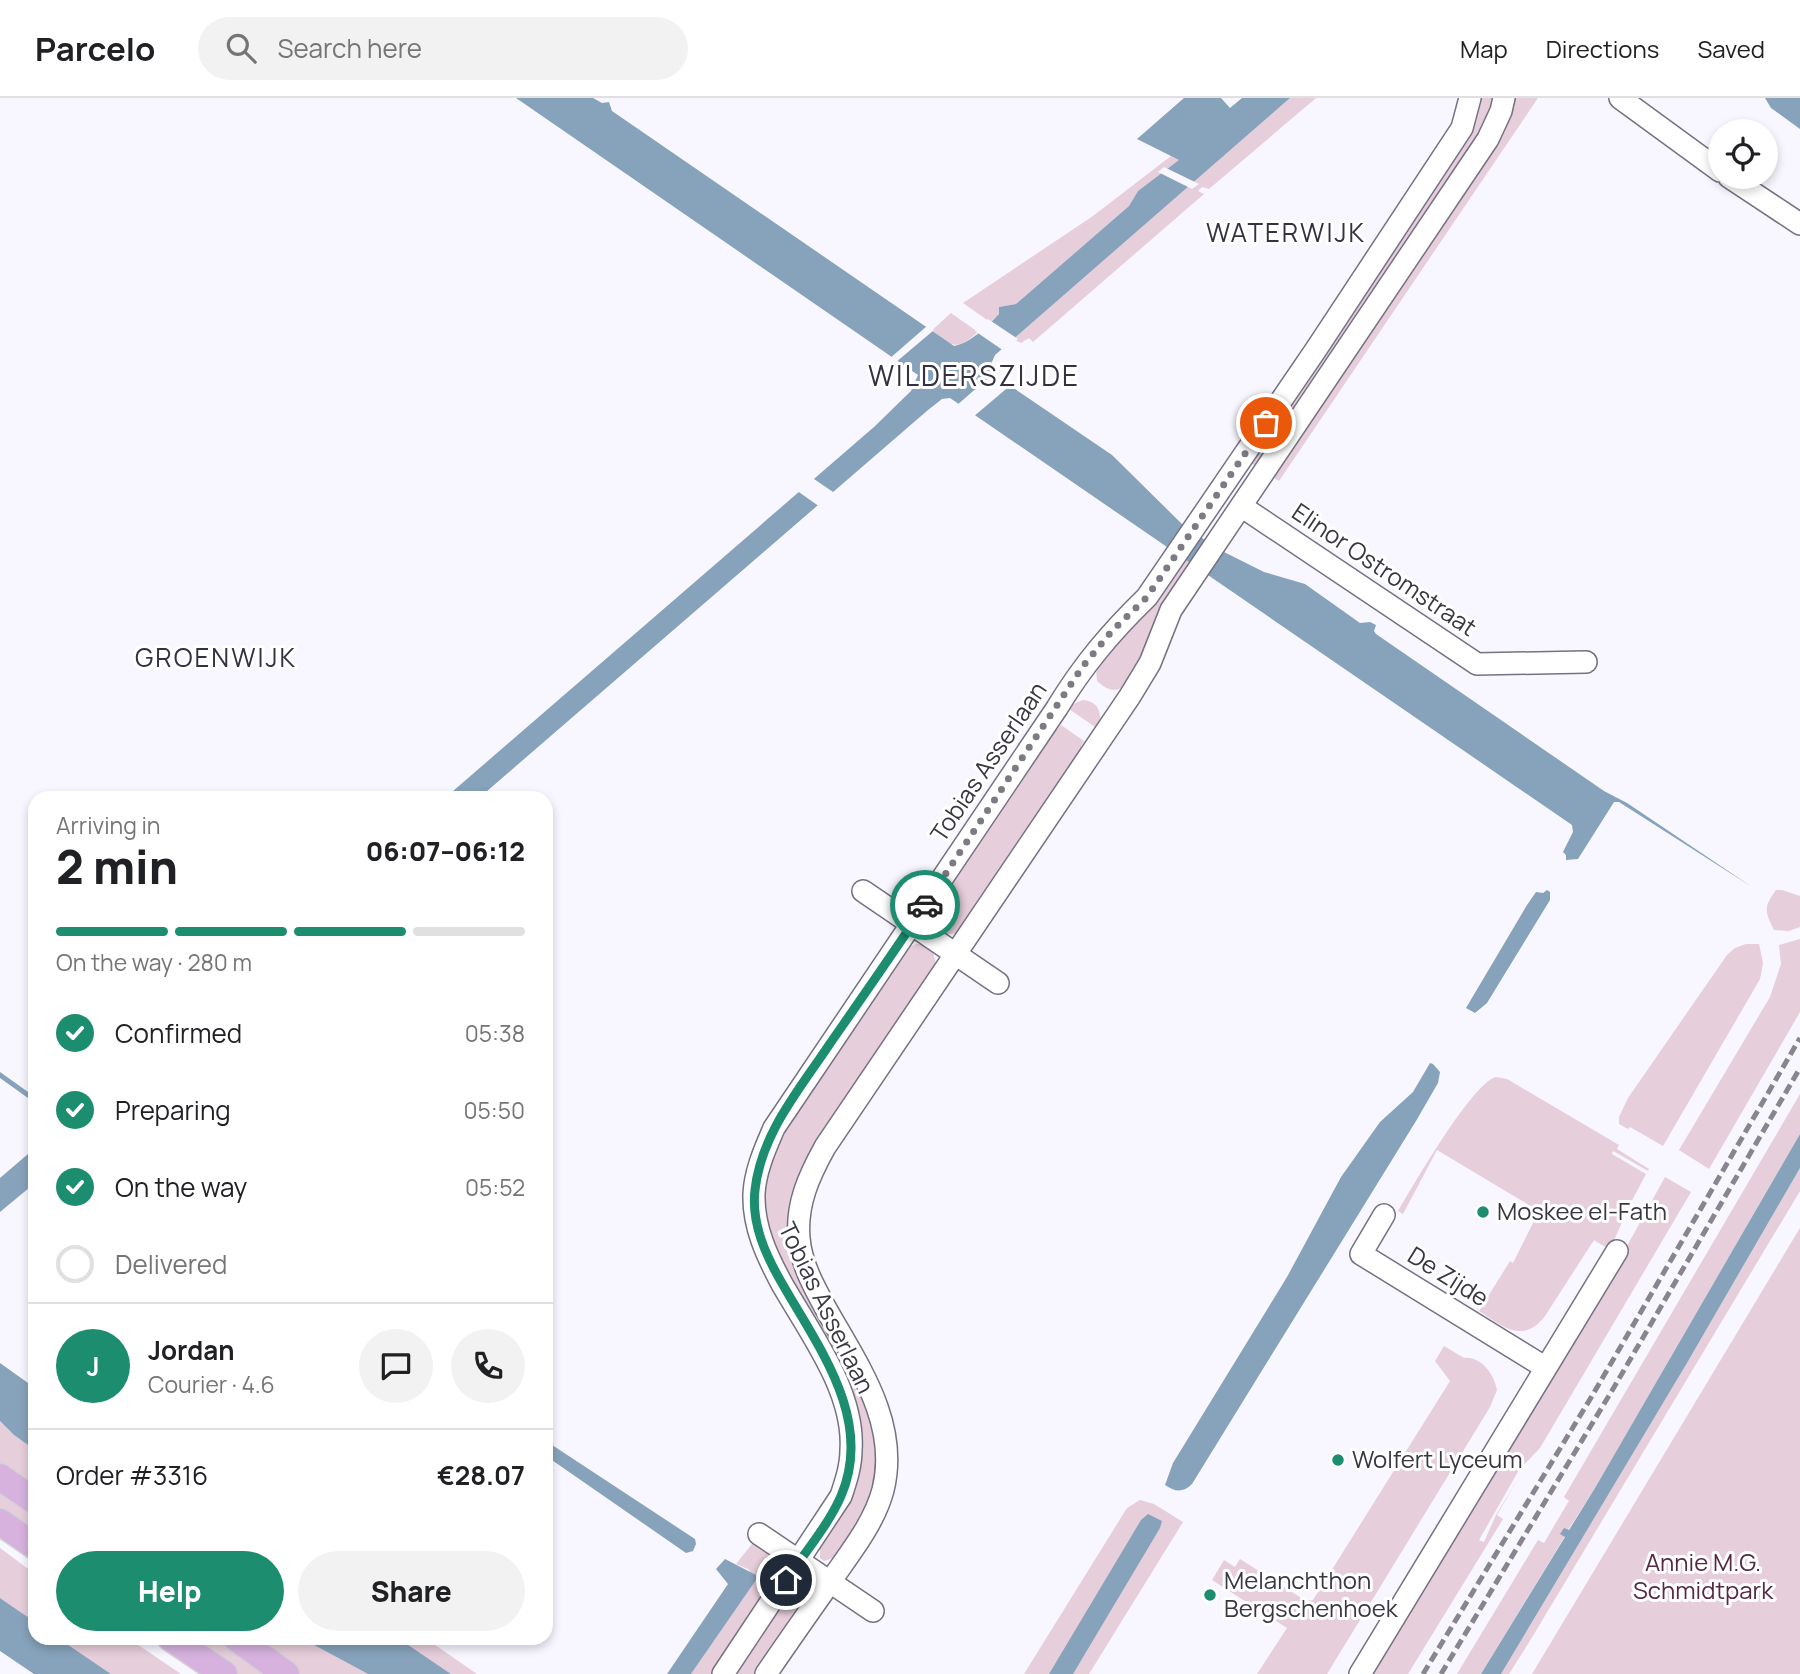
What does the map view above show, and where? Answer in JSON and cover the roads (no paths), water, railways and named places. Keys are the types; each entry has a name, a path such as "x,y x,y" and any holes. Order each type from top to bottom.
{"main road":[{"path":"0,1477 28,1496"},
{"path":"0,1522 28,1541"},
{"path":"181,1645 224,1674"},
{"path":"246,1645 286,1674"}],"street":[{"name":"Tobias Asserlaan","path":"723,1674 841,1496 849,1469 851,1431 848,1413 833,1374 764,1248 756,1222 754,1193 757,1173 774,1128 1083,666 1112,631 1147,597 1201,520 1445,156 1462,128 1470,98"},
{"name":"Tobias Asserlaan","path":"766,1674 856,1545 874,1512 883,1491 887,1449 874,1396 804,1264 799,1236 801,1205 812,1170 1130,696 1150,663 1171,610 1488,139 1504,98"},
{"path":"1620,98 1708,162"},
{"path":"1747,189 1800,224"},
{"name":"Elinor Ostromstraat","path":"1241,506 1477,664 1586,662"},
{"path":"863,891 998,983"},
{"name":"De Zijde","path":"1384,1215 1361,1254 1546,1368"},
{"path":"1360,1674 1617,1251"},
{"path":"759,1534 873,1611"}],"water":[{"path":"516,98 593,98 602,103 609,102 612,111 954,346 973,338 984,329 999,314 999,307 1016,304 1129,206 1138,191 1179,160 1137,139 1184,98 1221,98 1230,108 1242,98 1290,98 995,355 991,364 993,374 1112,455 1183,525 1218,549 1264,572 1305,584 1360,623 1370,622 1376,625 1376,634 1604,791 1627,803 1752,887 1619,802 1614,802 1578,859 1566,860 1563,852 1573,832 1572,825 950,398 942,399 928,410 487,791 453,791 874,427 911,391 918,375"},
{"path":"1765,98 1800,98 1800,129 1771,108"},
{"path":"1547,890 1550,892 1550,900 1487,1003 1475,1013 1466,1008 1527,905 1536,892 1543,893"},
{"path":"1430,1063 1440,1072 1438,1083 1192,1484 1182,1490 1165,1485 1173,1463 1287,1277 1341,1177 1380,1122 1413,1092"},
{"path":"1800,1134 1800,1168 1687,1363 1501,1674 1481,1674 1565,1537 1560,1534 1564,1528 1569,1530 1595,1488"},
{"path":"28,1154 28,1189 0,1212 0,1178"},
{"path":"0,1363 28,1383 28,1445 0,1421"},
{"path":"553,1446 695,1539 693,1551 686,1553 553,1461"},
{"path":"1148,1514 1162,1521 1160,1528 1073,1674 1049,1674 1141,1520"},
{"path":"725,1559 756,1575 756,1580 691,1674 667,1674 728,1584 716,1569"},
{"path":"0,1598 28,1617 28,1645 68,1645 111,1674 34,1674 0,1651"},
{"path":"314,1645 408,1645 451,1674 368,1674"}],"waterway":[{"path":"0,1075 28,1095"}],"railway":[{"path":"1423,1674 1592,1396 1800,1038"},
{"path":"1441,1674 1613,1389 1800,1068"}],"place":[{"name":"Moskee el-Fath","path":"1483,1212"},
{"name":"Wolfert Lyceum","path":"1338,1460"},
{"name":"Melanchthon Bergschenhoek","path":"1210,1595"}],"district":[{"name":"WATERWIJK","path":"1286,233"},
{"name":"WILDERSZIJDE","path":"974,376"},
{"name":"GROENWIJK","path":"216,658"}],"park label":[{"name":"Annie M.G. Schmidtpark","path":"1703,1577"}]}
